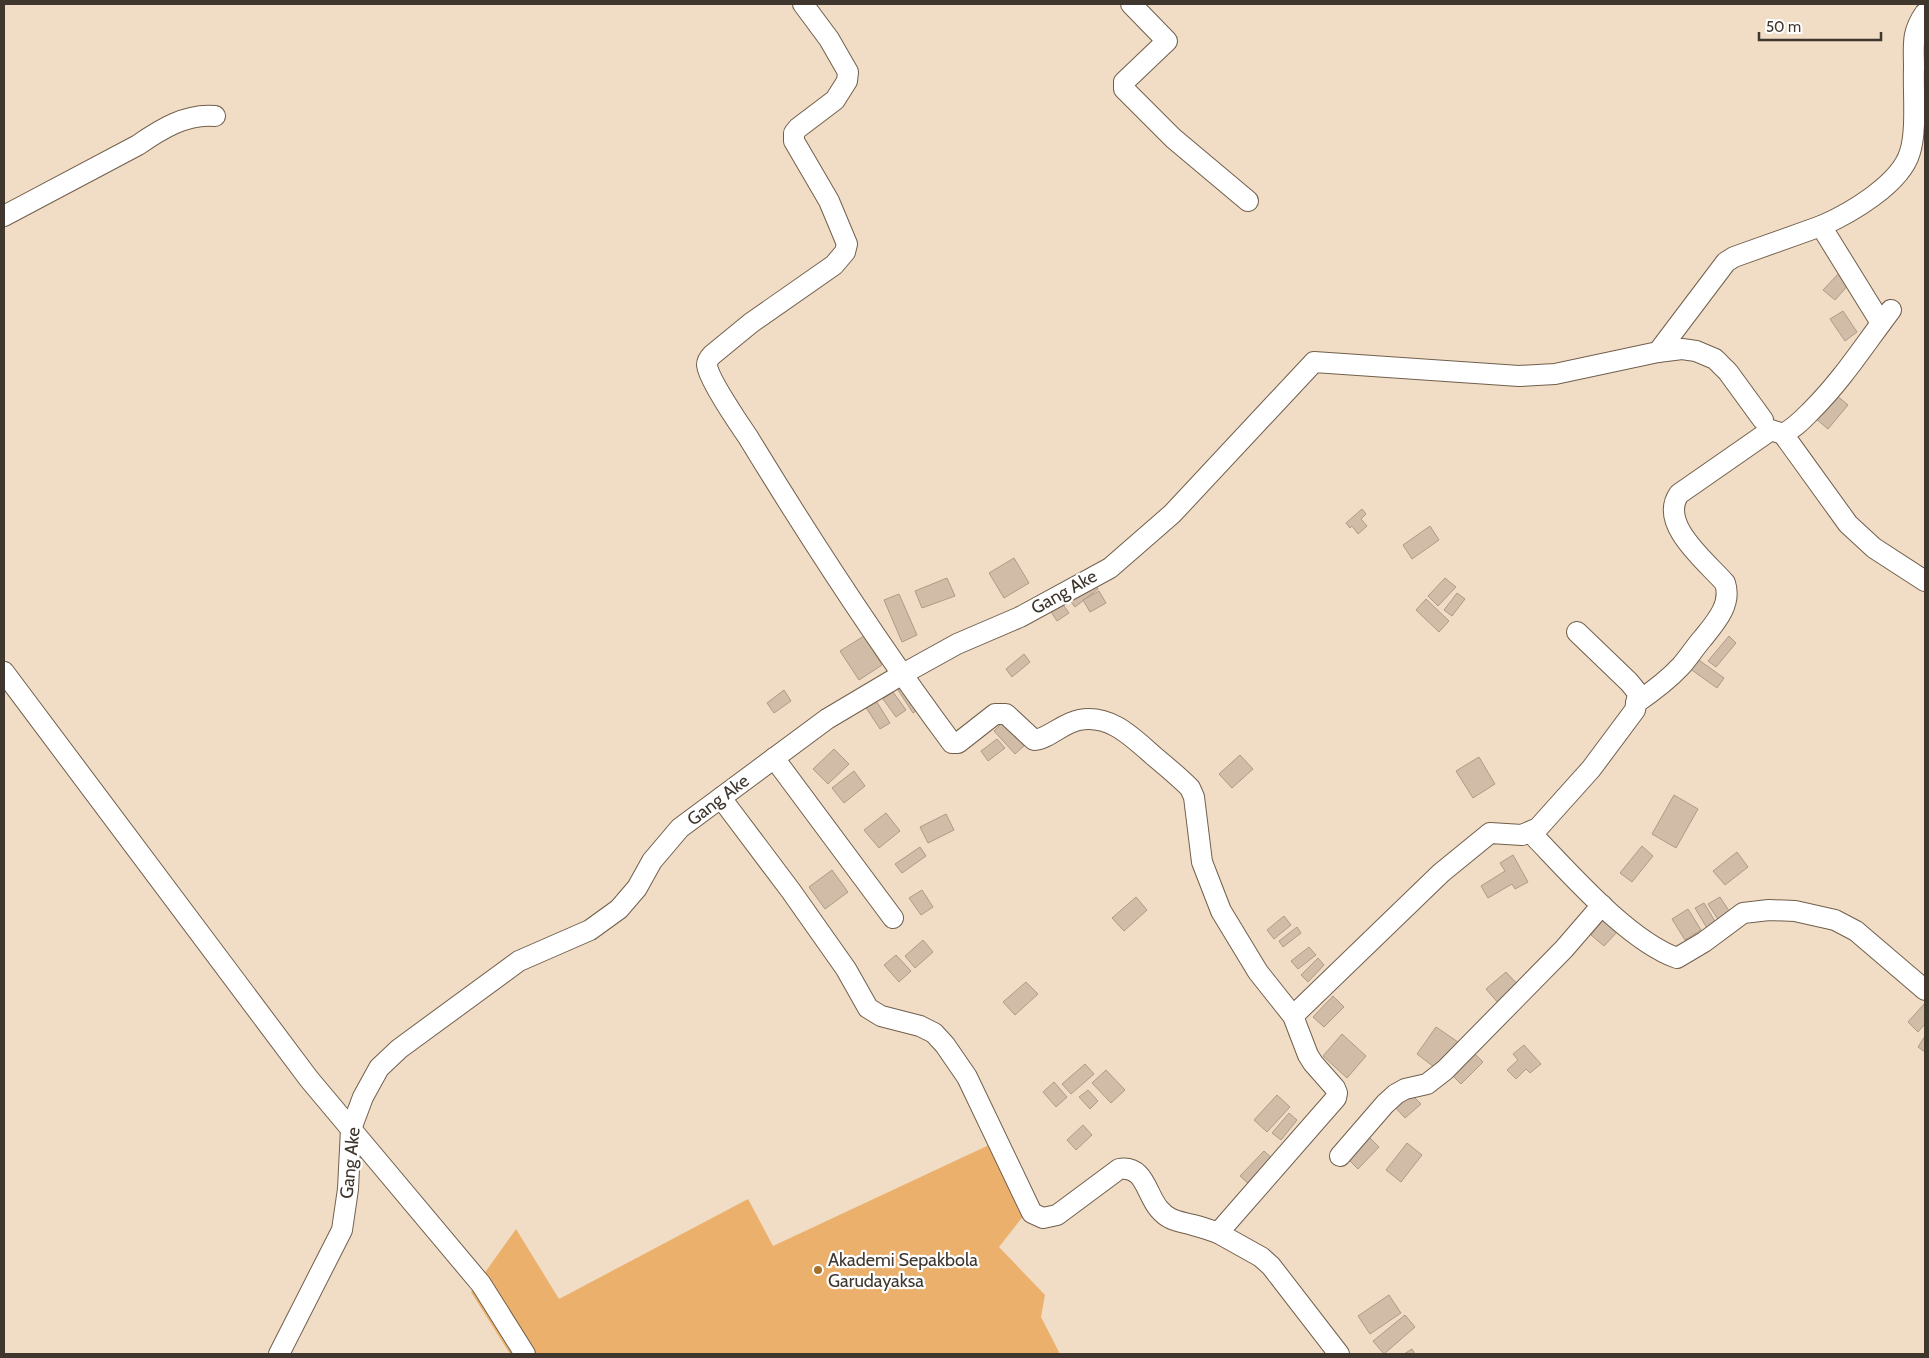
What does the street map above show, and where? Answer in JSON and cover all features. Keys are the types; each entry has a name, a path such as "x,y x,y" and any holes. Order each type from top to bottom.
{"street":[{"path":"803,4 829,39 848,72 847,81 835,100 798,128 794,133 794,141 829,201 848,244 845,252 834,264 750,323 712,355 708,360 707,366 722,395 794,513 901,675 952,743 958,743 978,726 1000,712 1006,714 1034,740 1039,740 1061,726 1078,720 1096,719 1126,730 1190,788 1194,797 1202,862 1221,911 1258,972 1293,1016 1308,1055 1335,1088 1337,1094 1336,1098 1218,1233"},
{"path":"1131,4 1167,41 1124,82 1124,89 1173,138 1248,201"},
{"path":"1658,352 1726,262 1734,257 1821,226 1859,207 1894,177 1906,162 1910,153 1913,134 1914,33 1925,14"},
{"path":"4,216 138,145 158,131 192,116 215,116"},
{"path":"1783,434 1793,430 1822,400 1853,364 1886,317 1821,226"},
{"path":"1658,352 1682,349 1696,351 1714,359 1728,372 1764,420"},
{"name":"Gang Ake","path":"279,1354 342,1230 348,1189 351,1128 362,1097 379,1068 399,1049 519,961 590,930 619,909 637,888 652,861 680,828 827,719 957,644 1020,617 1110,568 1172,514 1314,362 1519,376 1555,374 1658,352"},
{"path":"1636,704 1681,666 1720,616 1727,600 1726,582 1677,528 1673,507 1675,500 1679,494 1771,430 1783,434 1848,524 1874,548 1925,581"},
{"path":"1293,1016 1441,873 1490,833 1522,834 1538,828 1591,769 1635,710 1638,694 1629,682 1577,632"},
{"path":"4,672 309,1079 481,1284 526,1354"},
{"path":"774,758 893,918"},
{"path":"721,798 791,891 840,961 868,1008 881,1016 920,1026 934,1033 945,1045 967,1077 1032,1213 1043,1218 1056,1215 1119,1169 1127,1168 1137,1173 1151,1193 1157,1208 1166,1217 1172,1221 1192,1224 1218,1233 1261,1258 1271,1266 1338,1354"},
{"path":"1530,832 1602,905 1637,936 1664,954 1677,958 1704,942 1743,913 1769,910 1795,911 1836,920 1856,931 1925,990"},
{"path":"1340,1156 1396,1094 1404,1088 1427,1084 1445,1070 1564,949 1602,905"}],"shaded area":[{"name":"Akademi Sepakbola Garudayaksa","path":"989,1145 1024,1215 999,1247 1045,1295 1041,1317 1060,1354 510,1354 471,1292 516,1229 559,1299 748,1199 773,1246"}],"building":[{"path":"1840,272 1851,282 1835,300 1823,290"},
{"path":"1843,311 1857,332 1845,341 1830,319"},
{"path":"1835,394 1848,405 1828,429 1815,418"},
{"path":"1362,509 1366,514 1361,519 1367,526 1358,534 1352,526 1350,528 1346,523"},
{"path":"1430,526 1439,540 1412,559 1403,545"},
{"path":"1014,558 1029,583 1004,598 989,573"},
{"path":"947,578 955,596 922,608 915,591"},
{"path":"1445,578 1456,587 1438,606 1428,596"},
{"path":"1091,580 1098,589 1075,607 1068,598"},
{"path":"1099,591 1106,603 1090,612 1083,600"},
{"path":"1457,593 1465,599 1452,616 1444,610"},
{"path":"899,594 917,635 902,642 884,600"},
{"path":"1059,599 1069,613 1057,621 1048,607"},
{"path":"1426,599 1449,621 1439,632 1416,610"},
{"path":"864,636 882,665 859,680 840,651"},
{"path":"1729,636 1736,643 1716,667 1708,661"},
{"path":"1024,654 1030,662 1012,677 1006,669"},
{"path":"1696,658 1724,678 1717,688 1689,668"},
{"path":"906,684 922,707 913,713 898,690"},
{"path":"784,690 791,701 774,713 767,703"},
{"path":"893,692 906,710 896,717 883,699"},
{"path":"873,696 890,723 880,729 863,703"},
{"path":"1002,723 1024,746 1015,754 994,731"},
{"path":"997,739 1005,748 988,761 981,751"},
{"path":"834,749 849,764 828,784 813,769"},
{"path":"1240,755 1253,769 1232,788 1219,774"},
{"path":"1479,757 1495,784 1473,798 1456,771"},
{"path":"854,771 865,786 844,803 832,788"},
{"path":"1674,795 1698,809 1676,848 1652,834"},
{"path":"886,813 900,831 879,848 864,830"},
{"path":"946,814 954,830 928,843 920,827"},
{"path":"1642,846 1653,856 1632,882 1620,873"},
{"path":"920,847 926,856 902,873 895,864"},
{"path":"1737,852 1748,867 1725,885 1713,871"},
{"path":"1513,855 1528,882 1515,889 1512,884 1488,898 1481,886 1505,871 1500,863"},
{"path":"832,870 848,892 825,909 809,887"},
{"path":"922,890 933,907 921,915 909,898"},
{"path":"1136,897 1147,910 1124,931 1112,918"},
{"path":"1720,897 1731,914 1719,921 1708,904"},
{"path":"1704,903 1716,923 1707,928 1695,908"},
{"path":"1688,909 1701,930 1685,940 1672,919"},
{"path":"1284,916 1291,925 1274,939 1267,930"},
{"path":"1604,919 1618,931 1604,946 1591,935"},
{"path":"1297,927 1301,933 1283,947 1279,941"},
{"path":"923,940 933,952 915,968 905,956"},
{"path":"1309,947 1316,955 1298,969 1291,961"},
{"path":"896,955 911,971 899,982 884,965"},
{"path":"1318,958 1324,965 1308,982 1301,975"},
{"path":"1506,972 1519,986 1499,1004 1486,989"},
{"path":"1026,982 1038,994 1015,1015 1003,1002"},
{"path":"1333,996 1344,1007 1324,1027 1313,1017"},
{"path":"1925,1003 1925,1024 1918,1032 1908,1022"},
{"path":"1436,1027 1458,1042 1438,1070 1417,1054"},
{"path":"1342,1034 1366,1056 1347,1078 1323,1056"},
{"path":"1925,1036 1925,1052 1918,1047"},
{"path":"1524,1045 1541,1064 1530,1073 1526,1069 1516,1079 1507,1070 1518,1060 1513,1054"},
{"path":"1472,1051 1483,1062 1461,1084 1450,1073"},
{"path":"1085,1064 1094,1074 1071,1094 1062,1084"},
{"path":"1106,1070 1125,1090 1111,1103 1092,1083"},
{"path":"1054,1082 1067,1097 1056,1107 1043,1092"},
{"path":"1088,1090 1098,1101 1090,1109 1079,1097"},
{"path":"1409,1092 1421,1104 1405,1118 1394,1106"},
{"path":"1277,1095 1290,1107 1267,1132 1254,1120"},
{"path":"1289,1113 1297,1120 1281,1140 1272,1133"},
{"path":"1083,1125 1092,1135 1076,1150 1067,1140"},
{"path":"1369,1137 1379,1147 1358,1169 1347,1158"},
{"path":"1407,1143 1422,1155 1401,1182 1386,1170"},
{"path":"1264,1151 1274,1160 1251,1186 1240,1176"},
{"path":"1389,1295 1401,1313 1370,1334 1358,1316"},
{"path":"1405,1315 1415,1327 1384,1354 1373,1341"},
{"path":"1412,1349 1415,1354 1404,1354"}],"place":[{"name":"Akademi Sepakbola Garudayaksa","path":"818,1270"}]}
